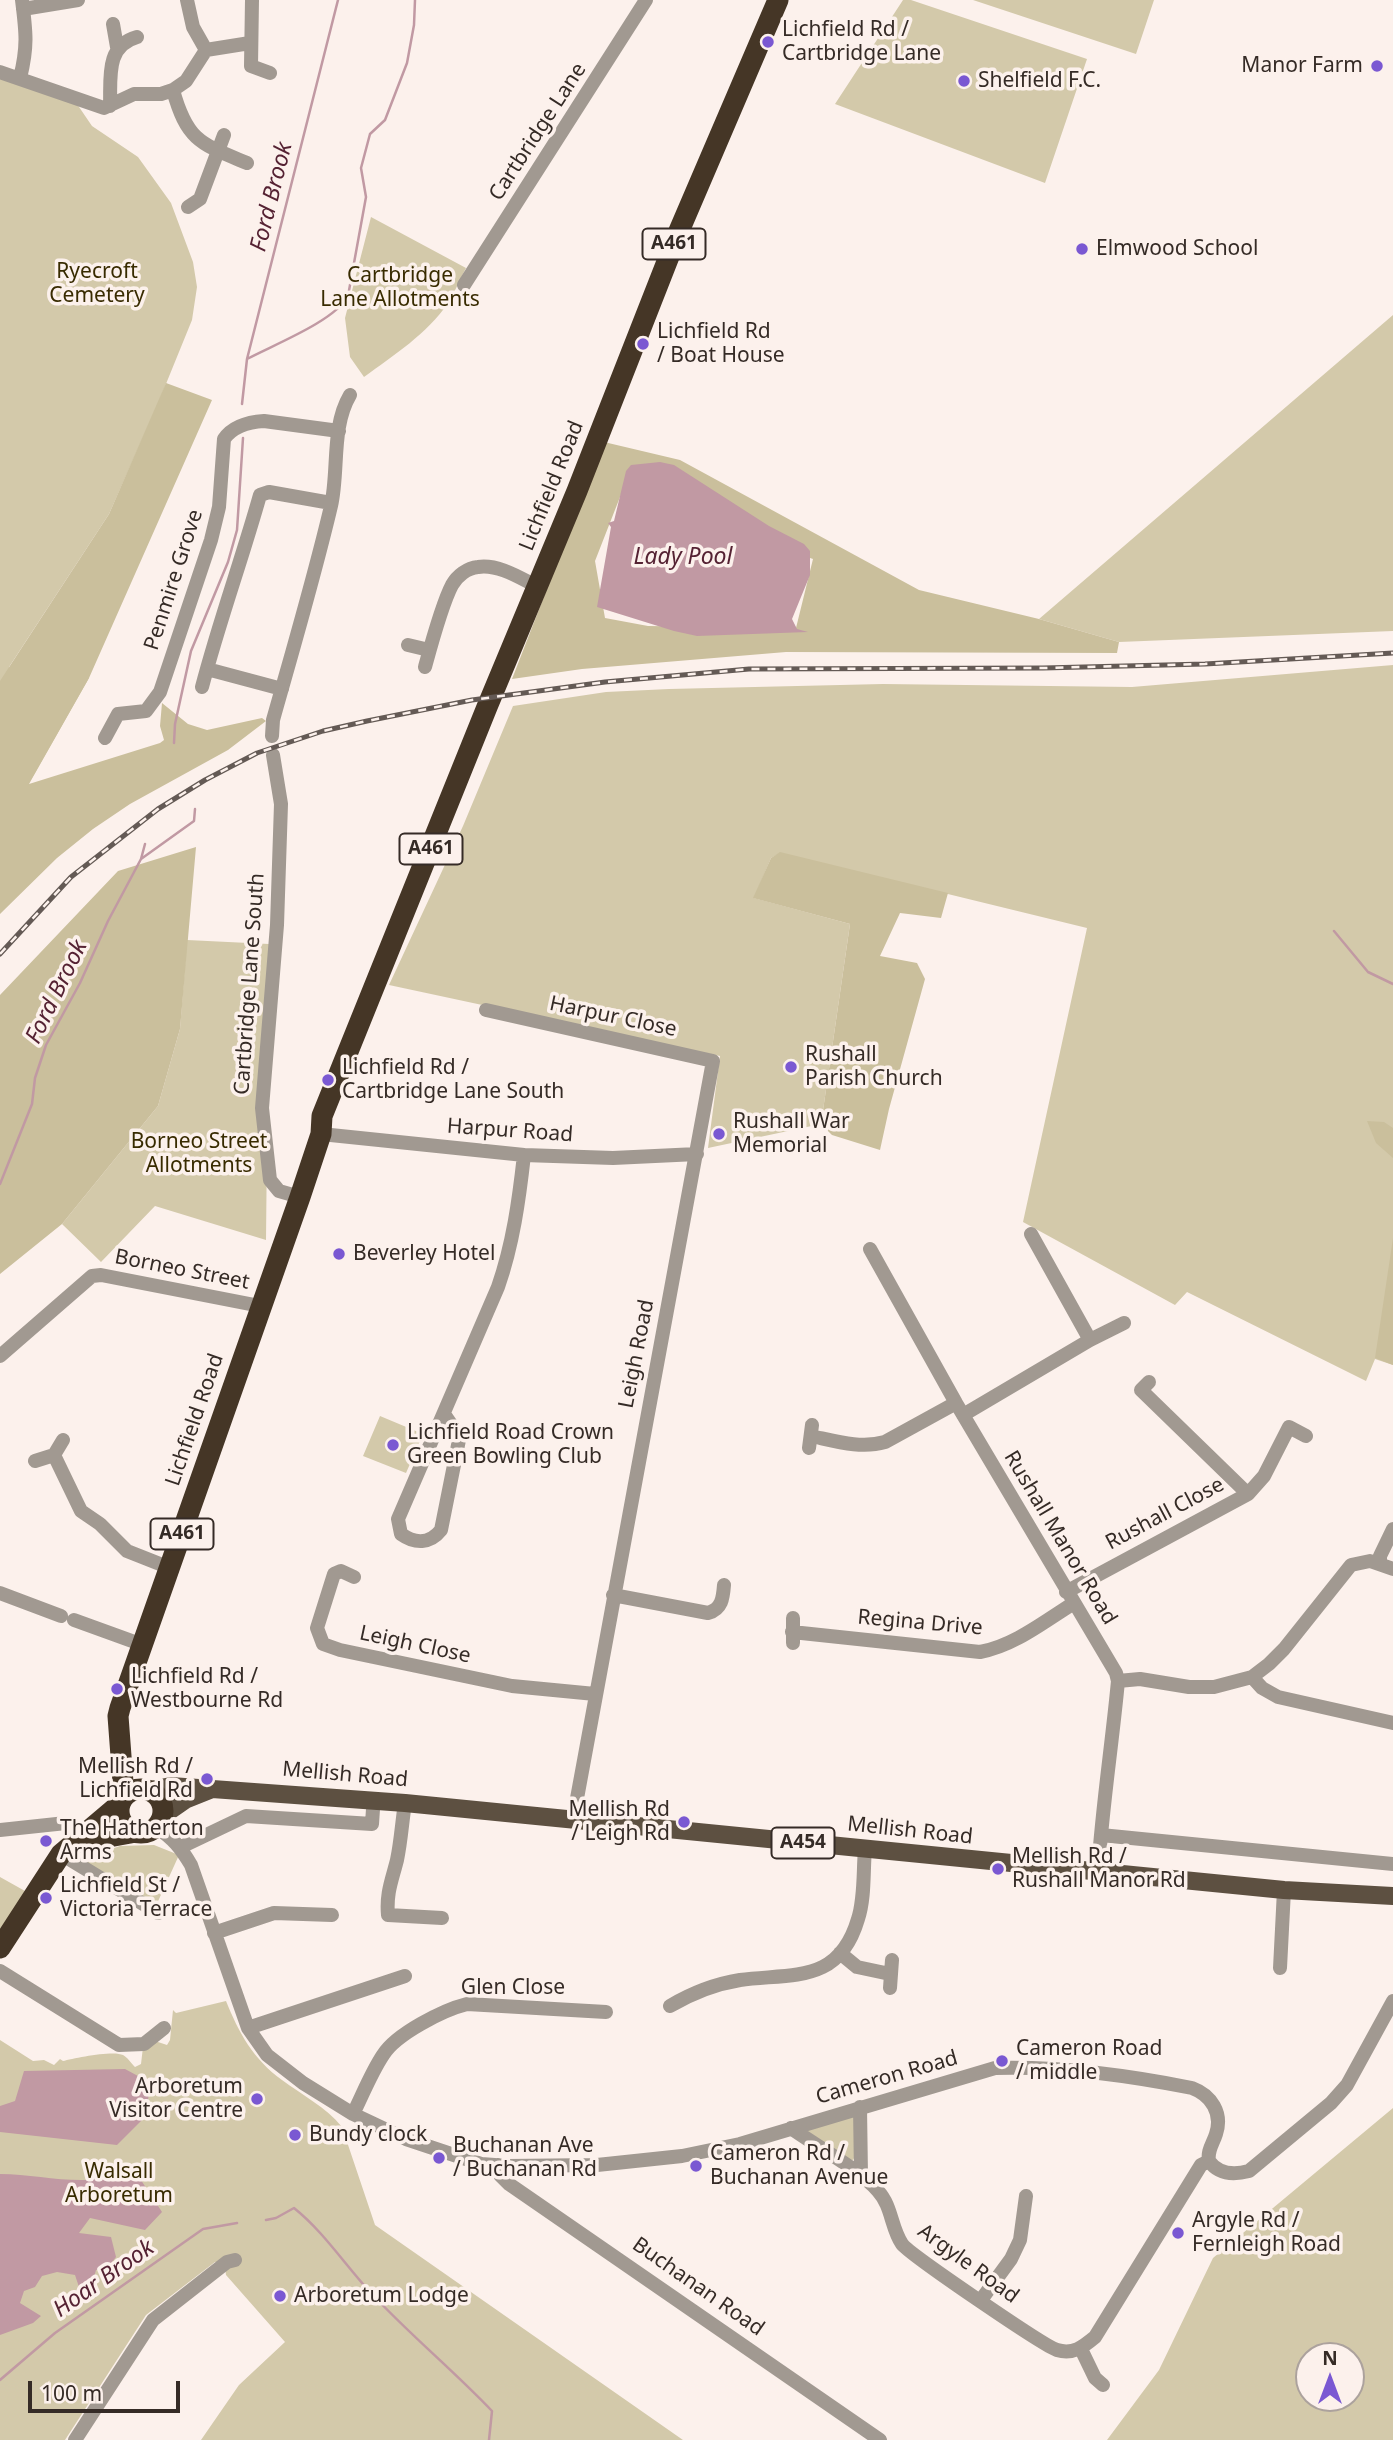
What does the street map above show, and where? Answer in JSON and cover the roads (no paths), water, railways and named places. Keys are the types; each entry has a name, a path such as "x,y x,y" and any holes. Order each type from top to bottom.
{"highway":[{"name":"Lichfield Road","path":"133,1795 121,1765 118,1716 300,1197 321,1134 322,1116 538,587 679,231 778,0"},
{"path":"133,1795 121,1821 125,1827 151,1825"},
{"path":"72,1844 151,1825 162,1803 133,1795"},
{"path":"0,1948 72,1844 133,1795"}],"main road":[{"name":"Mellish Road","path":"133,1795 172,1786 405,1803 1284,1890 1393,1896"},
{"name":"Mellish Road","path":"151,1825 185,1800 213,1788"}],"street":[{"path":"20,78 27,40 22,4 78,0"},
{"path":"187,0 193,27 206,50"},
{"path":"252,0 251,66 270,73"},
{"name":"Cartbridge Lane","path":"464,285 646,0"},
{"path":"110,106 112,65 117,47 113,24"},
{"path":"117,47 124,41 137,37"},
{"path":"0,72 104,108 134,94 161,94 173,90 186,80 206,50 250,43"},
{"path":"173,90 180,116 190,133 219,151 247,163"},
{"path":"188,206 200,199 224,135"},
{"path":"272,736 273,720 307,606 331,503 339,430 349,395"},
{"name":"Penmire Grove","path":"105,738 118,714 146,711 160,692 211,540 219,507 224,439 230,430 252,422 264,421 339,430"},
{"path":"202,687 210,652 237,577 260,495 269,492 331,503"},
{"path":"425,667 452,584 463,572 475,567 504,570 538,587"},
{"path":"408,645 429,650"},
{"path":"207,669 282,689"},
{"name":"Cartbridge Lane South","path":"273,755 281,818 277,925 262,1108 270,1180 279,1191 300,1197"},
{"name":"Harpur Close","path":"486,1010 713,1061"},
{"path":"499,1031 503,1015"},
{"name":"Leigh Road","path":"573,1820 594,1694 713,1061"},
{"name":"Harpur Road","path":"321,1134 524,1156 613,1158 697,1154"},
{"path":"444,1414 460,1440 441,1530 428,1542 406,1538 401,1534 398,1519 508,1259 524,1156"},
{"path":"1031,1234 1048,1254 1090,1340"},
{"name":"Rushall Manor Road","path":"870,1249 960,1409 1116,1673 1118,1681"},
{"name":"Borneo Street","path":"0,1356 92,1276 101,1275 260,1307"},
{"path":"811,1436 856,1445 877,1445 960,1409 1124,1323"},
{"name":"Rushall Close","path":"1149,1382 1141,1390 1248,1494"},
{"name":"Rushall Close","path":"1070,1597 1248,1494 1264,1476 1289,1427 1306,1436"},
{"path":"35,1461 54,1455 63,1440"},
{"path":"54,1455 81,1511 100,1524 127,1551 170,1568"},
{"path":"1386,1566 1380,1556 1393,1529"},
{"path":"1098,1872 1118,1681 1140,1679 1189,1687 1214,1687 1252,1677 1284,1649 1351,1565 1370,1561 1386,1566"},
{"name":"Leigh Close","path":"354,1577 341,1571 334,1574 317,1628 323,1644 340,1650 512,1686 594,1694"},
{"path":"613,1595 708,1612 716,1611 719,1606 721,1587"},
{"name":"Regina Drive","path":"793,1631 980,1652 1010,1642 1070,1597"},
{"path":"1,1598 67,1618 143,1646"},
{"path":"1252,1677 1262,1688 1278,1697 1393,1723"},
{"path":"405,1803 397,1862 387,1899 388,1915 442,1918"},
{"path":"151,1825 173,1838 181,1847 246,1816 372,1824 373,1809"},
{"path":"0,1830 66,1823 72,1844 158,1913"},
{"path":"1101,1835 1393,1864"},
{"name":"Cameron Road","path":"181,1847 191,1865 248,2028 267,2055 286,2071 353,2114 406,2139 481,2164 597,2165 682,2156 740,2144 995,2068 1066,2069 1115,2074 1192,2088 1204,2093 1213,2103 1218,2119 1218,2129 1209,2150 1209,2161"},
{"path":"670,2006 681,1992 720,1984 802,1975 817,1970 840,1953 852,1936 859,1916 865,1849"},
{"path":"1280,1968 1284,1890"},
{"path":"214,1933 274,1913 332,1915"},
{"path":"840,1953 856,1967 891,1974"},
{"path":"0,1971 119,2045 145,2044 164,2028"},
{"path":"248,2028 405,1976"},
{"path":"1096,2382 1081,2349 1095,2337 1201,2165 1209,2161 1225,2173 1249,2171 1331,2103 1356,2071 1393,2001"},
{"name":"Glen Close","path":"353,2114 390,2045 451,2008 467,2004 601,2008"},
{"path":"860,2107 861,2175"},
{"name":"Argyle Road","path":"791,2129 861,2175 880,2192 903,2246 1055,2349 1081,2349"},
{"name":"Buchanan Road","path":"503,2165 500,2175 509,2184 880,2440"},
{"path":"981,2300 1011,2259 1020,2240 1027,2196"},
{"path":"75,2440 153,2320 227,2262 234,2260"}],"water":[{"name":"Lady Pool","path":"660,462 674,465 769,526 804,544 810,551 810,575 792,619 797,629 808,632 697,636 597,607 611,527 608,523 614,521 626,471 631,465"},
{"path":"125,2069 138,2076 150,2088 145,2117 117,2145 0,2132 0,2106 15,2101 24,2071"},
{"path":"135,2171 162,2212 145,2230 90,2218 79,2233 111,2237 116,2257 109,2266 96,2270 89,2294 80,2290 75,2275 57,2272 42,2276 35,2287 24,2291 20,2303 41,2316 33,2323 0,2335 0,2174 87,2180"}],"waterway":[{"name":"Ford Brook","path":"242,404 247,359 338,0"},
{"path":"247,359 317,323 341,305 348,296 366,197 361,168 370,134 385,120 407,63 414,25 415,0"},
{"name":"Ford Brook","path":"174,743 175,724 191,651 228,562 237,530 243,438"},
{"name":"Ford Brook","path":"141,859 194,821 195,809"},
{"name":"Ford Brook","path":"0,1184 32,1104 35,1078 46,1045 80,983 108,921 141,859 145,844"},
{"path":"1334,931 1368,972 1393,984"},
{"name":"Hoar Brook","path":"266,2220 276,2218 294,2208 305,2217 386,2308 492,2411 489,2440"},
{"name":"Hoar Brook","path":"0,2380 55,2333 203,2229 237,2223"}],"railway":[{"path":"0,954 71,877 158,809 205,780 257,753 323,731 367,721 472,700 605,682 749,669 1043,668 1205,664 1393,653"}],"place":[{"name":"Lichfield Rd / Cartbridge Lane","path":"768,42"},
{"name":"Manor Farm","path":"1377,66"},
{"name":"Shelfield F.C.","path":"964,81"},
{"name":"Elmwood School","path":"1082,249"},
{"name":"Lichfield Rd / Boat House","path":"643,344"},
{"name":"Rushall Parish Church","path":"791,1067"},
{"name":"Lichfield Rd / Cartbridge Lane South","path":"328,1080"},
{"name":"Rushall War Memorial","path":"719,1134"},
{"name":"Beverley Hotel","path":"339,1254"},
{"name":"Lichfield Road Crown Green Bowling Club","path":"393,1445"},
{"name":"Lichfield Rd / Westbourne Rd","path":"117,1689"},
{"name":"Mellish Rd / Lichfield Rd","path":"207,1779"},
{"name":"Mellish Rd / Leigh Rd","path":"684,1822"},
{"name":"The Hatherton Arms","path":"46,1841"},
{"name":"Mellish Rd / Rushall Manor Rd","path":"998,1869"},
{"name":"Lichfield St / Victoria Terrace","path":"46,1898"},
{"name":"Cameron Road / middle","path":"1002,2061"},
{"name":"Arboretum Visitor Centre","path":"257,2099"},
{"name":"Bundy clock","path":"295,2135"},
{"name":"Buchanan Ave / Buchanan Rd","path":"439,2158"},
{"name":"Cameron Rd / Buchanan Avenue","path":"696,2166"},
{"name":"Argyle Rd / Fernleigh Road","path":"1178,2233"},
{"name":"Arboretum Lodge","path":"280,2296"}],"park label":[{"name":"Ryecroft Cemetery","path":"97,284"},
{"name":"Cartbridge Lane Allotments","path":"400,288"},
{"name":"Borneo Street Allotments","path":"199,1154"},
{"name":"Walsall Arboretum","path":"119,2184"}]}
